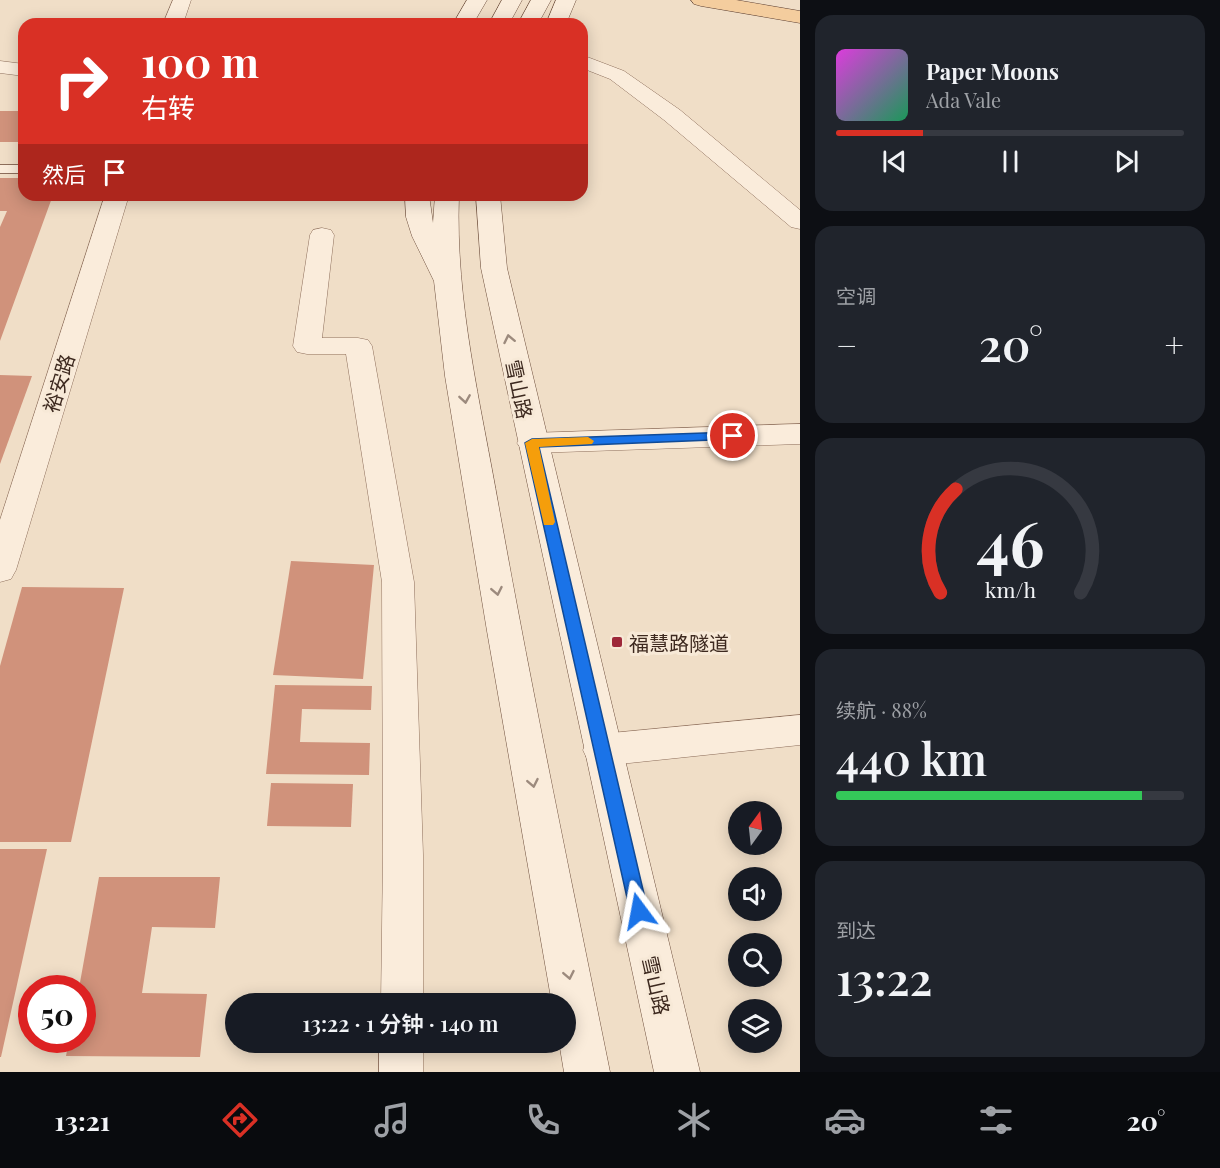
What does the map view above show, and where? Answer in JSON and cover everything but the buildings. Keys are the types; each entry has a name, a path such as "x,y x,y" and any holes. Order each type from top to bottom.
{"main road":[{"path":"466,18 477,0"},
{"path":"502,18 512,0"},
{"path":"531,18 541,0"},
{"path":"558,18 566,0"},
{"path":"701,0 800,17"},
{"path":"756,0 800,8"},
{"path":"418,201 420,225 425,243 448,283"},
{"path":"447,201 448,283 488,543 587,1072"},
{"name":"雪山路","path":"488,201 489,230 498,286 532,443 677,1072"},
{"path":"498,286 510,201"}],"street":[{"path":"175,18 182,0"},
{"path":"588,63 617,75 672,115 800,222"},
{"path":"0,68 18,70"},
{"name":"裕安路","path":"0,570 115,201"},
{"path":"322,235 307,346 358,346 398,582 403,855 402,993"},
{"path":"532,443 800,434"},
{"path":"602,750 800,730"},
{"path":"401,1053 401,1072"}],"lane":[{"path":"0,169 18,169"}],"slow traffic":[{"path":"549,522 532,443 588,441"}],"place":[{"name":"福慧路隧道","path":"617,642"}],"route":[{"path":"639,911 532,443 733,436"}]}
